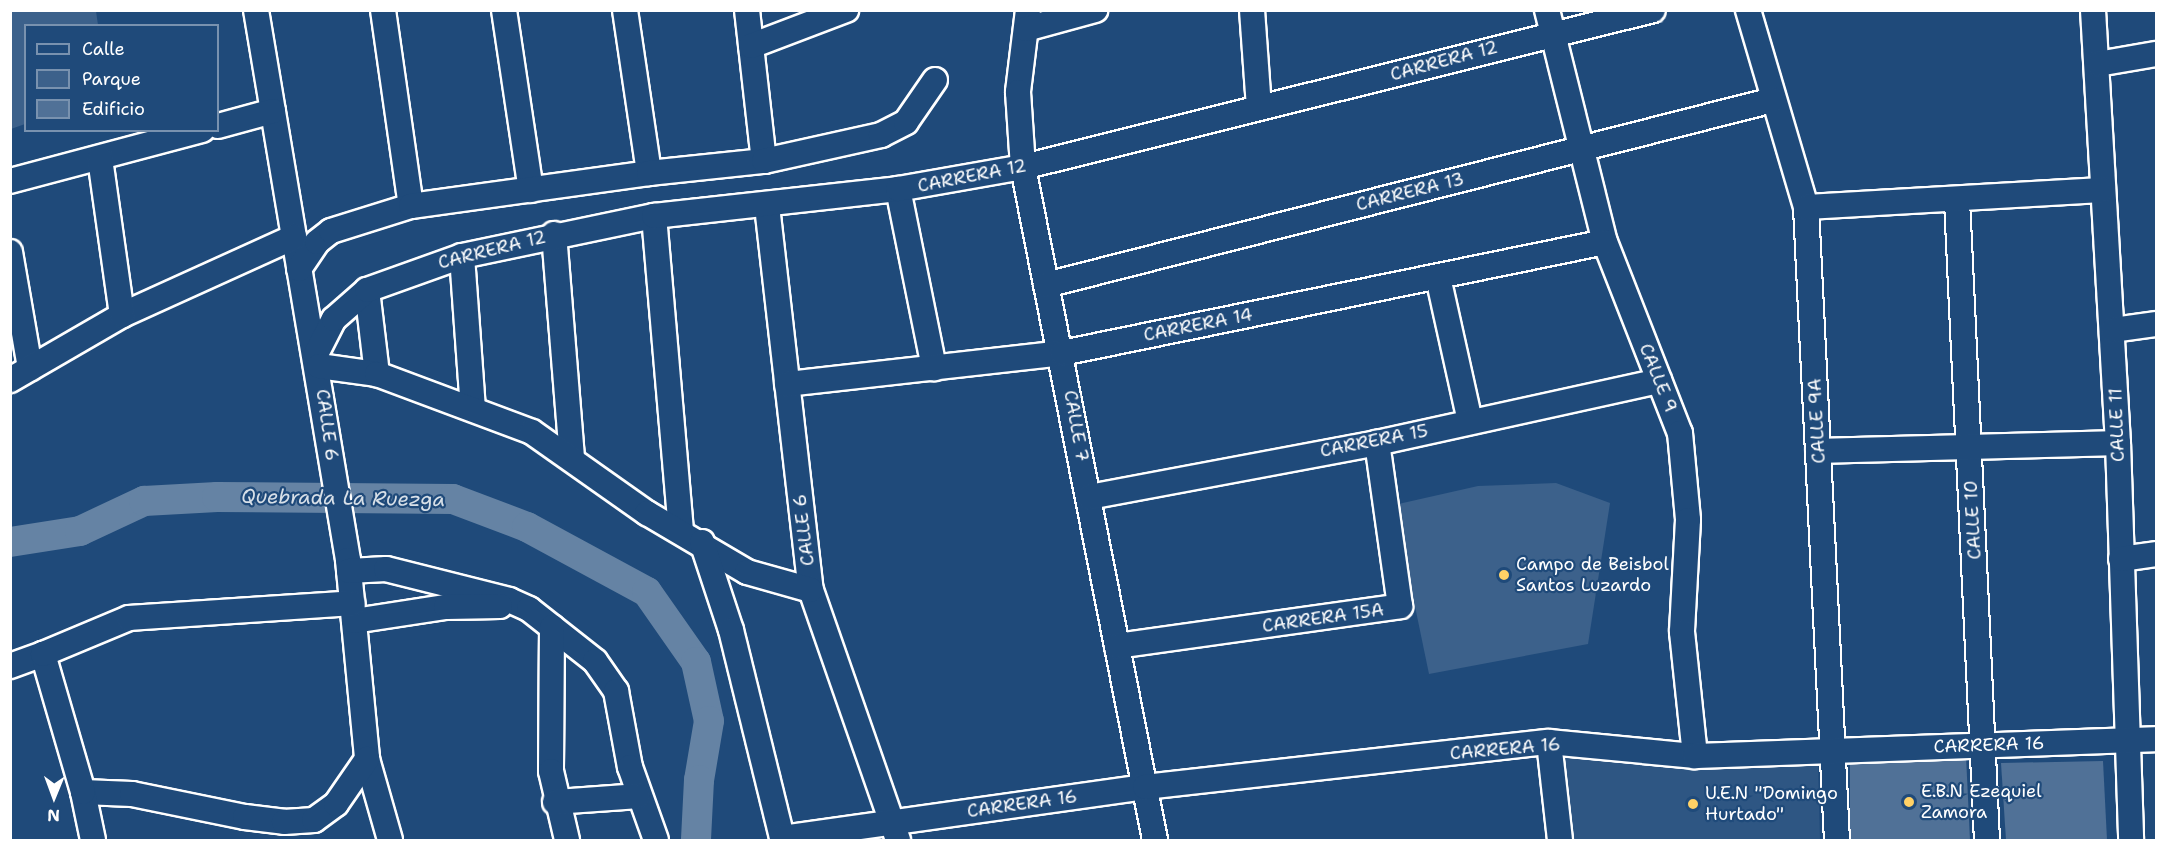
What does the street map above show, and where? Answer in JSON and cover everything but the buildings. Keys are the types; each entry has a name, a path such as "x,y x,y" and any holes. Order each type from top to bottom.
{"street":[{"name":"CALLE 6","path":"256,10 299,269 317,360 349,565 367,759 390,840"},
{"path":"383,10 411,206"},
{"path":"504,10 531,190"},
{"path":"625,10 649,173"},
{"path":"747,10 764,161"},
{"path":"1027,20 1095,10"},
{"path":"1252,10 1259,108"},
{"name":"CARRERA 12","path":"317,360 334,319 367,290 408,272 462,256 554,234 654,216 767,206 898,189 1023,167 1259,108 1550,22 1653,10"},
{"name":"CALLE 9A","path":"1748,10 1806,207 1837,840"},
{"name":"CALLE 11","path":"2093,10 2113,330 2130,840"},
{"path":"751,46 843,11"},
{"name":"CALLE 7","path":"1027,20 1018,92 1023,167 1062,353 1155,840"},
{"name":"CALLE 9","path":"1550,22 1580,152 1605,242 1680,433 1686,476 1688,520 1682,632 1695,756"},
{"path":"2098,64 2157,54"},
{"path":"299,269 317,242 331,231 411,206 649,173 764,161 895,131 906,122 935,80"},
{"name":"CARRERA 13","path":"1046,285 1580,152 1773,100"},
{"path":"219,126 273,111"},
{"path":"10,181 195,132"},
{"path":"100,159 122,315"},
{"path":"898,189 934,368"},
{"path":"1806,207 2103,190"},
{"name":"CALLE 10","path":"1957,200 1986,840"},
{"name":"CALLE 6","path":"767,206 811,590 895,831"},
{"path":"654,216 692,537 731,630 782,839"},
{"path":"554,234 572,458"},
{"path":"10,252 20,374 122,315 294,237"},
{"name":"CARRERA 14","path":"787,384 1062,353 1605,242"},
{"path":"462,256 473,408"},
{"path":"1438,277 1470,421"},
{"path":"367,290 377,374"},
{"path":"2113,330 2157,324"},
{"path":"317,360 377,374 473,408 532,432 572,458 605,486 747,572 811,590"},
{"name":"CARRERA 15","path":"1089,497 1377,442 1659,381"},
{"name":"CARRERA 15A","path":"1117,646 1400,606 1377,442"},
{"path":"1818,451 2118,443"},
{"path":"2121,559 2157,554"},
{"path":"349,565 387,569 492,595 529,609 611,679 621,708 625,747 638,796 656,840"},
{"path":"10,666 129,618 446,607 529,609"},
{"path":"552,627 554,706 550,749 555,802 567,840"},
{"path":"43,654 83,792 93,840"},
{"name":"CARRERA 16","path":"782,839 895,831 1145,787 1549,742 1695,756 1834,753 2157,739"},
{"path":"1549,742 1560,840"},
{"path":"83,792 132,794 245,817 284,822 314,820 336,804 367,759"},
{"path":"555,802 638,796"}],"shaded area":[{"name":"U.E.N \"Domingo Hurtado\"","path":"1557,753 1711,768 1818,765 1820,840 1572,840"}],"green space":[{"path":"11,10 96,11 98,24 24,24 24,124 11,129"},
{"name":"Campo de Beisbol Santos Luzardo","path":"1556,483 1610,503 1588,644 1429,674 1394,505 1478,486"}],"waterway":[{"name":"Quebrada La Ruezga","path":"10,542 80,531 144,501 217,497 453,499 527,527 647,592 696,662 709,721 699,780 696,840"}],"place":[{"name":"Campo de Beisbol Santos Luzardo","path":"1504,575"},
{"name":"E.B.N Ezequiel Zamora","path":"1909,802"},
{"name":"U.E.N \"Domingo Hurtado\"","path":"1693,804"}]}
